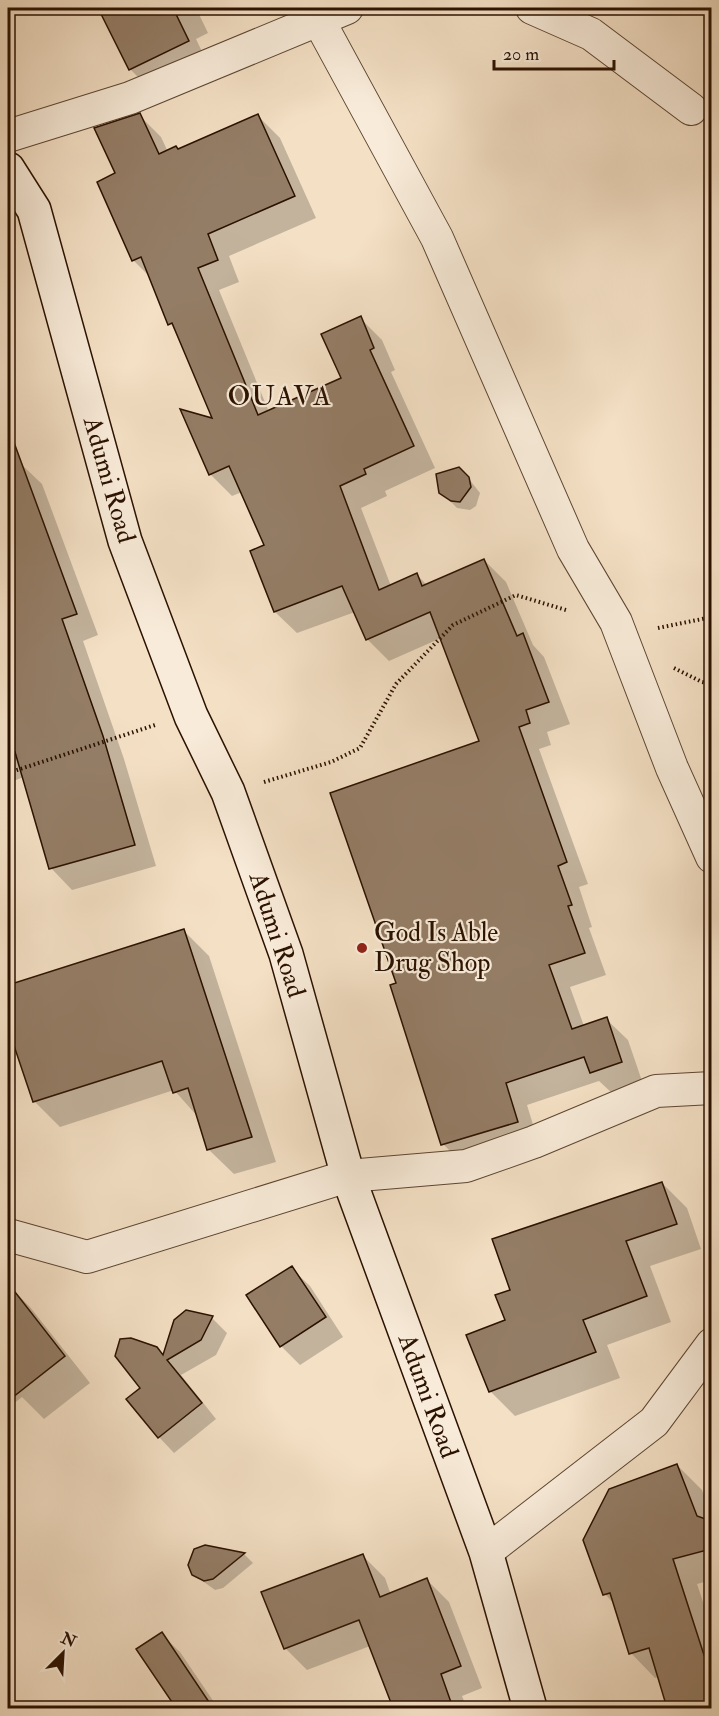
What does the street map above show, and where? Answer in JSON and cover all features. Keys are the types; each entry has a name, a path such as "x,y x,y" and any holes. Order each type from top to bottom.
{"main road":[{"name":"Adumi Road","path":"8,169 34,210 125,541 191,716 228,792 286,954 348,1176 486,1552 530,1708"}],"street":[{"path":"8,136 130,98 315,14 346,8"},
{"path":"532,8 591,34 691,109"},
{"path":"315,14 437,238 573,549 616,622 672,768 711,857"},
{"path":"8,1235 87,1257 348,1176 466,1166 534,1142 656,1090 711,1088"},
{"path":"486,1552 654,1422 711,1344"}],"path":[{"path":"228,792 332,762 360,748 396,684 453,625 516,596 616,622 653,629 711,617"},
{"path":"8,773 143,729 191,716"}],"building":[{"path":"98,8 173,8 189,41 129,70"},
{"path":"140,113 159,154 176,146 178,149 258,114 295,196 208,234 218,260 198,268 258,415 341,378 321,334 361,316 374,348 370,350 414,446 364,469 366,474 340,486 379,590 417,573 422,586 484,559 517,636 523,633 549,702 526,710 530,723 519,727 567,862 558,866 572,905 568,906 585,953 549,965 572,1029 607,1017 622,1062 590,1073 584,1057 506,1083 518,1122 441,1145 390,985 396,983 330,793 479,741 430,612 366,640 342,586 274,612 250,551 264,545 229,466 209,475 180,409 212,418 172,323 168,325 141,257 132,261 97,182 115,173 94,128"},
{"path":"12,437 77,614 62,619 103,736 135,845 49,869 15,752 8,754 8,438"},
{"path":"459,467 469,477 471,487 460,502 451,501 439,493 436,474"},
{"path":"184,929 252,1137 207,1150 188,1088 173,1093 162,1061 33,1102 8,1028 8,985"},
{"path":"662,1182 677,1224 626,1241 647,1296 583,1320 596,1352 489,1392 466,1335 505,1320 495,1295 510,1290 492,1239"},
{"path":"292,1266 326,1317 280,1347 246,1295"},
{"path":"8,1283 65,1356 8,1401"},
{"path":"186,1310 213,1316 201,1340 167,1360 202,1403 158,1438 126,1399 140,1388 115,1356 120,1339 131,1338 157,1347 163,1355 174,1320"},
{"path":"677,1464 697,1516 711,1521 711,1549 673,1559 704,1655 711,1653 711,1708 667,1708 649,1648 629,1654 610,1593 603,1595 583,1540 609,1489"},
{"path":"205,1545 245,1553 213,1579 204,1581 192,1575 188,1565 194,1549"},
{"path":"363,1554 380,1597 427,1578 461,1666 441,1674 453,1708 393,1708 359,1620 284,1649 261,1592"},
{"path":"162,1632 213,1708 176,1708 136,1649"}],"place":[{"name":"God Is Able Drug Shop","path":"362,948"}],"district":[{"name":"OUAVA","path":"280,396"}]}
